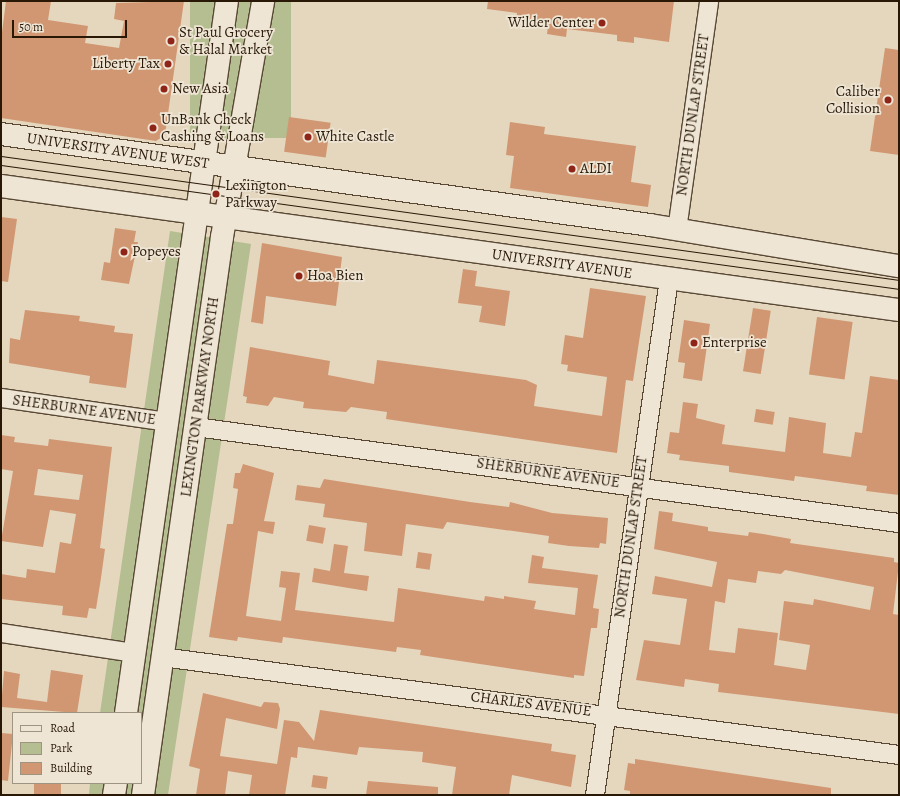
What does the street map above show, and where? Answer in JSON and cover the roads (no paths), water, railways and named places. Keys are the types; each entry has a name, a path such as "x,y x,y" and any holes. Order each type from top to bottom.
{"main road":[{"name":"LEXINGTON PARKWAY NORTH","path":"126,712 227,1"},
{"name":"LEXINGTON PARKWAY NORTH","path":"142,795 226,218 263,1"},
{"name":"UNIVERSITY AVENUE WEST","path":"1,134 235,168"},
{"path":"235,168 678,230 899,266"},
{"path":"1,186 226,218"},
{"name":"UNIVERSITY AVENUE","path":"226,218 899,310"},
{"path":"114,795 116,784"}],"street":[{"name":"NORTH DUNLAP STREET","path":"678,230 709,1"},
{"name":"NORTH DUNLAP STREET","path":"595,795 637,485 669,279"},
{"name":"SHERBURNE AVENUE","path":"1,398 168,422"},
{"name":"SHERBURNE AVENUE","path":"196,427 637,485 899,523"},
{"path":"1,633 135,653"},
{"name":"CHARLES AVENUE","path":"162,656 605,713 899,755"}],"tram line":[{"path":"1,156 899,280"},
{"path":"1,165 899,289"}],"place":[{"name":"Wilder Center","path":"602,23"},
{"name":"St Paul Grocery & Halal Market","path":"171,41"},
{"name":"Liberty Tax","path":"168,64"},
{"name":"New Asia","path":"164,89"},
{"name":"Caliber Collision","path":"888,100"},
{"name":"UnBank Check Cashing & Loans","path":"153,128"},
{"name":"White Castle","path":"308,137"},
{"name":"ALDI","path":"572,169"},
{"name":"Lexington Parkway","path":"216,194"},
{"name":"Popeyes","path":"124,252"},
{"name":"Hoa Bien","path":"299,276"},
{"name":"Enterprise","path":"694,343"}]}
